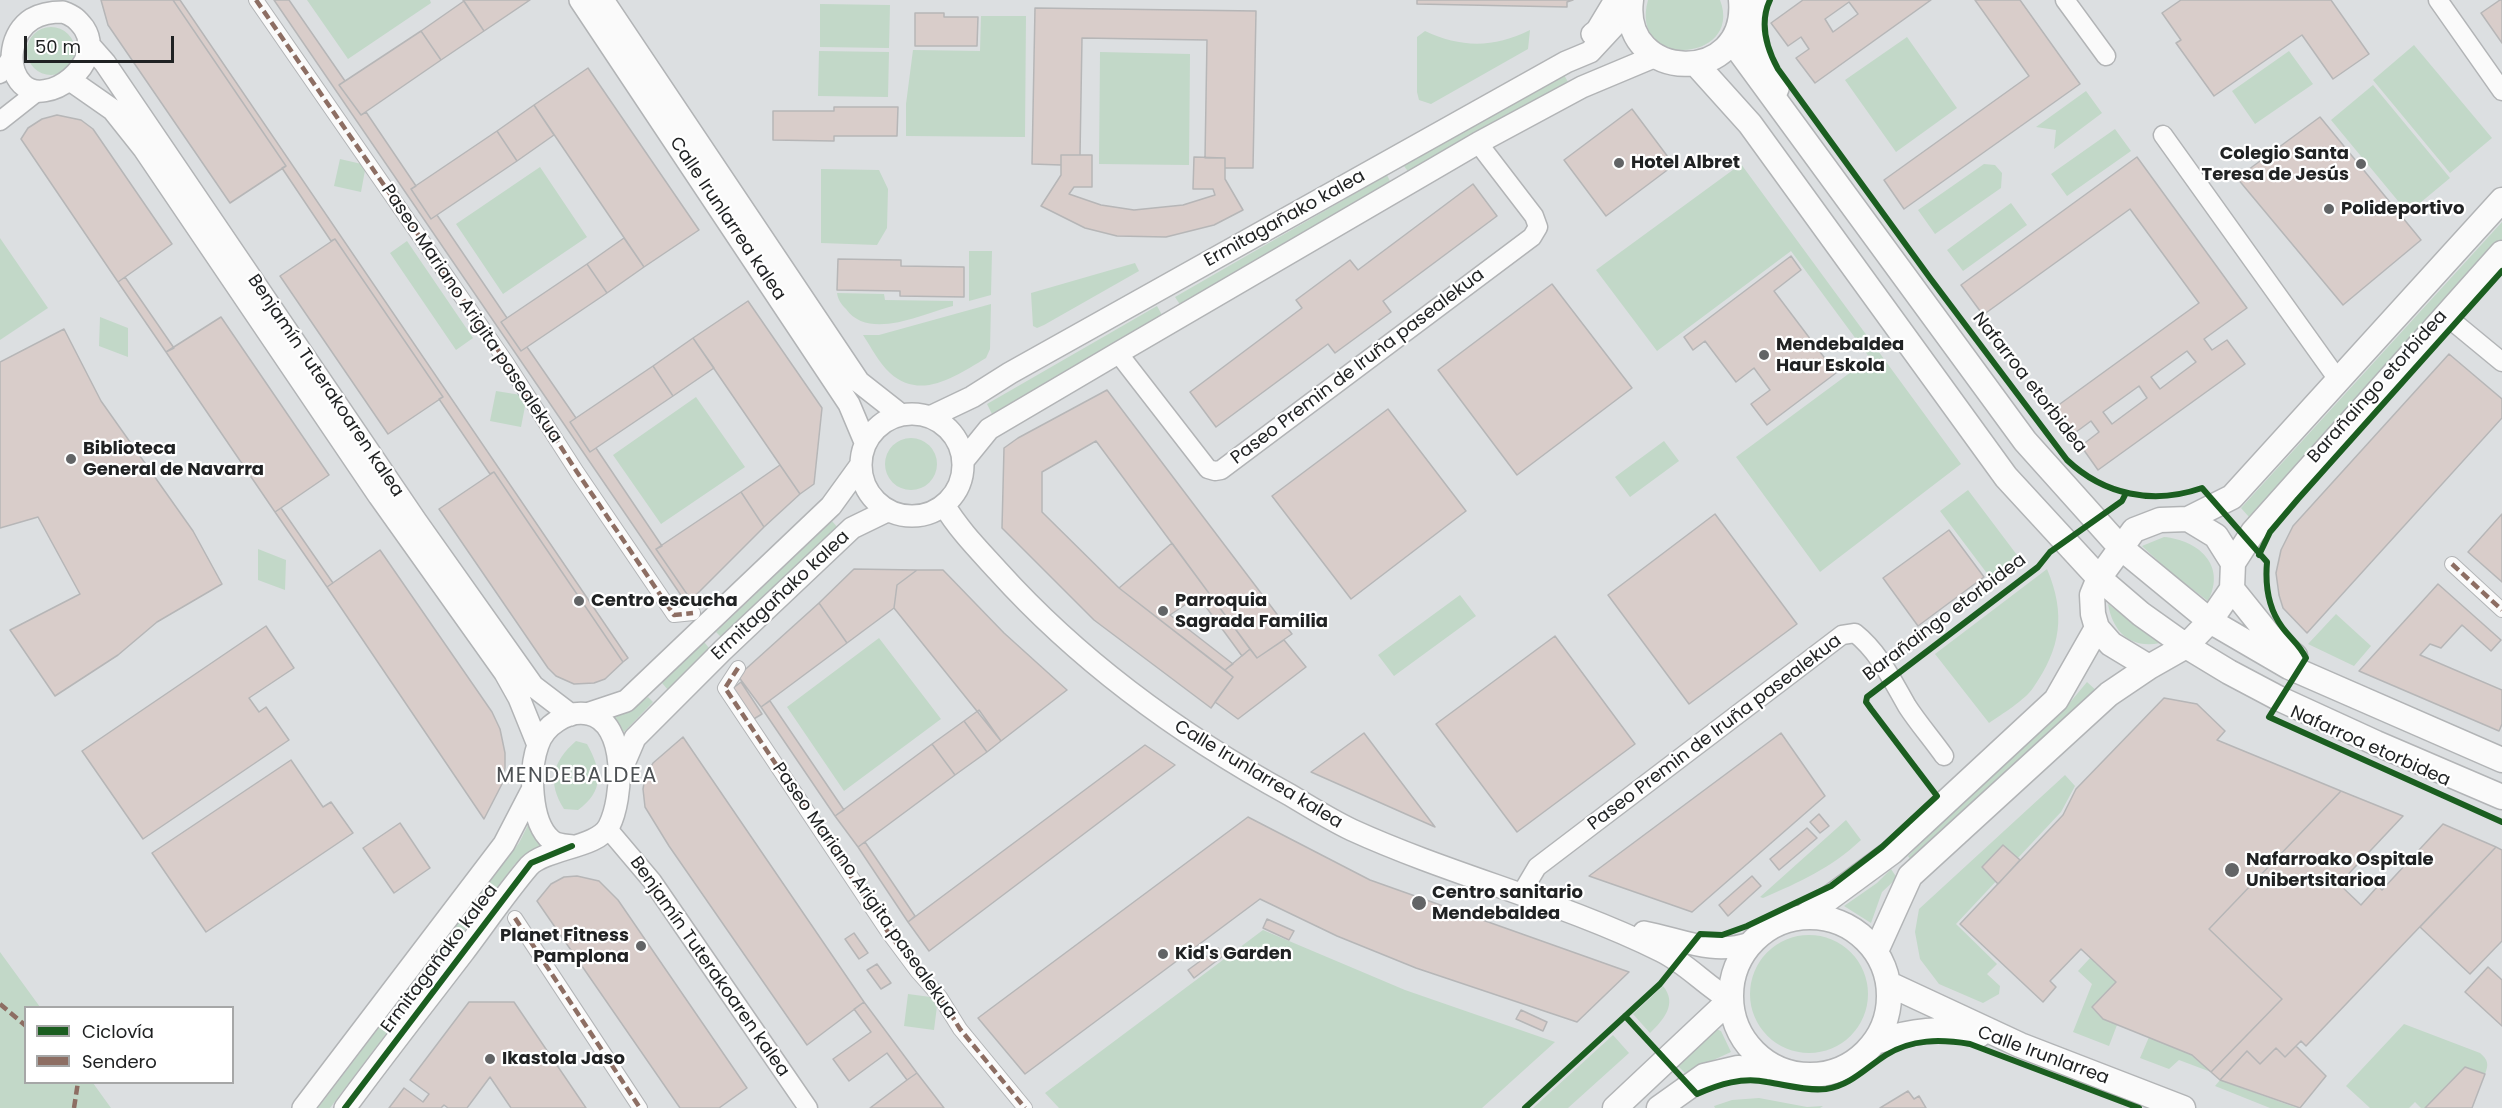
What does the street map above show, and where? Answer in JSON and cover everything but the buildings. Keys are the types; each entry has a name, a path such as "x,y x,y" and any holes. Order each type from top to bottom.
{"main road":[{"path":"1625,3 1633,28 1642,44 1656,56 1683,65 1696,64 1710,59 1732,41 1739,27 1742,12 1741,0"},
{"name":"Nafarroa etorbidea","path":"1732,41 2025,441 2120,548 2165,587 2210,621 2289,667 2502,760"},
{"name":"Nafarroa etorbidea","path":"1696,64 1750,124 2006,477 2099,578 2141,614 2186,646 2280,699 2502,798"},
{"name":"Barañaingo etorbidea","path":"2188,519 2232,497 2502,200"},
{"name":"Barañaingo etorbidea","path":"2233,563 2253,532 2502,253"},
{"path":"1876,951 1910,876 2109,694 2186,646 2210,621 2232,589 2233,563 2216,536 2188,519 2160,520 2134,530 2099,578 2092,595 2097,628 2111,644 2149,667"},
{"name":"Nafarroa etorbidea","path":"2232,589 2280,646 2309,665 2357,688 2379,707"},
{"path":"1805,916 1889,854 2056,700 2097,628"},
{"path":"1659,1108 1704,1076 1738,1068 1796,1074 1827,1073 1851,1064 1875,1042 1887,1018 1889,984 1884,967 1876,951 1855,930 1831,919 1805,916 1778,923 1763,931 1751,943 1734,970 1730,1000 1740,1034 1755,1054 1774,1067 1796,1074"},
{"path":"1889,984 2020,1046 2183,1108"},
{"path":"1615,1108 1730,1000"},
{"path":"1875,1042 1917,1031 1937,1029 1961,1031 2020,1046"}],"street":[{"name":"Paseo Mariano Arigita pasealekua","path":"256,0 507,363 571,464 674,615 693,613"},
{"name":"Calle Irunlarrea kalea","path":"580,0 849,404 865,442"},
{"name":"Calle Irunlarrea kalea","path":"603,0 859,382 901,415"},
{"name":"Nafarroa etorbidea","path":"1758,0 1754,24 1760,55 1770,75 1806,128 1814,154"},
{"path":"2065,0 2106,56"},
{"path":"2440,1 2502,91"},
{"name":"Ermitagañako kalea","path":"930,417 972,397 1566,62 1590,52 1625,3"},
{"path":"0,120 38,91 70,80 85,64 90,46 88,34 75,8 63,12 33,10 17,37 5,66 24,86 38,91"},
{"name":"Benjamín Tuterakoaren kalea","path":"90,46 112,72 416,521 533,686 579,715"},
{"name":"Ermitagañako kalea","path":"963,461 989,429 1118,352 1478,143 1581,87 1656,56"},
{"name":"Benjamín Tuterakoaren kalea","path":"70,80 113,110 144,149 380,496 505,673 519,698 538,745"},
{"path":"2163,135 2339,381"},
{"name":"Paseo Premin de Iruña pasealekua","path":"1118,352 1204,464 1215,471 1221,470 1532,237 1538,227 1534,216 1478,143"},
{"path":"2445,315 2502,362"},
{"path":"901,415 930,417 946,427 958,442 963,461 959,486 944,506 926,515 906,517 887,511 867,492 860,466 865,442 879,425 901,415"},
{"name":"Ermitagañako kalea","path":"579,715 626,701 831,506 860,466"},
{"name":"Calle Irunlarrea kalea","path":"944,506 966,536 1023,599 1081,652 1176,727 1253,776 1351,829 1438,865 1608,925 1678,960 1708,987 1730,1000"},
{"name":"Ermitagañako kalea","path":"619,776 635,738 723,650 852,528 887,511"},
{"path":"2452,564 2502,610"},
{"name":"Paseo Premin de Iruña pasealekua","path":"1521,894 1538,867 1842,635 1855,633 1866,642 1944,756"},
{"name":"Paseo Mariano Arigita pasealekua","path":"738,668 725,688 750,727 899,947 940,998 966,1037 1025,1108"},
{"path":"579,715 601,720 612,733 616,746 619,776 618,803 608,829 593,839 572,846 553,842 544,833 536,813 532,790 538,745 549,728 558,720 579,715"},
{"name":"Ermitagañako kalea","path":"303,1108 504,844 532,790"},
{"name":"Benjamín Tuterakoaren kalea","path":"608,829 652,881 808,1108"},
{"name":"Ermitagañako kalea","path":"345,1108 531,863 572,846"},
{"name":"Ermitagañako kalea","path":"514,918 640,1108"},
{"name":"Calle Irunlarrea kalea","path":"1608,925 1717,949 1734,949 1751,943"}],"green space":[{"path":"307,0 430,0 431,3 348,59"},
{"path":"1648,0 1720,0 1723,21 1716,36 1702,46 1686,50 1668,48 1654,39 1646,23"},
{"path":"820,4 890,5 889,48 820,47"},
{"path":"981,16 1026,16 1025,137 906,136 906,104 913,50 980,51"},
{"path":"51,27 68,34 75,51 68,68 51,75 34,68 27,51 34,34"},
{"path":"1530,30 1528,49 1431,104 1419,100 1417,37 1425,31 1452,41 1478,44 1503,40"},
{"path":"1907,37 1957,108 1896,152 1845,80"},
{"path":"2414,45 2492,138 2450,173 2373,80"},
{"path":"819,51 889,52 888,97 818,96"},
{"path":"2289,51 2313,84 2255,124 2232,91"},
{"path":"1100,52 1190,54 1189,165 1099,164"},
{"path":"1563,73 1568,82 1410,174 1404,166"},
{"path":"2373,85 2450,178 2408,213 2331,120"},
{"path":"2086,91 2102,113 2054,149 2056,130 2036,127"},
{"path":"2115,129 2131,151 2067,196 2051,174"},
{"path":"340,159 366,165 361,192 334,186"},
{"path":"1741,164 1961,464 1820,572 1736,457 1870,358 1791,251 1657,351 1596,270"},
{"path":"1984,164 1995,165 2002,173 2001,188 1935,234 1918,210"},
{"path":"540,167 587,237 503,294 456,224"},
{"path":"821,169 879,170 888,189 887,228 877,245 821,243"},
{"path":"1387,175 1391,183 1181,306 1175,297"},
{"path":"2011,203 2027,225 1963,271 1947,250"},
{"path":"2502,222 2502,239 2249,517 2241,508"},
{"path":"0,238 48,308 0,340"},
{"path":"407,241 473,338 456,350 390,253"},
{"path":"969,251 992,251 991,295 969,301"},
{"path":"1135,263 1139,271 1044,325 1037,328 1033,326 1031,293"},
{"path":"837,293 884,294 885,300 953,301 953,306 897,322 868,323 856,318 846,309"},
{"path":"991,304 990,349 986,358 938,383 914,385 902,381 886,369 863,335 879,335"},
{"path":"1157,306 1162,315 992,414 987,404"},
{"path":"100,317 128,328 128,357 99,346"},
{"path":"496,391 527,396 521,427 490,421"},
{"path":"696,397 745,467 661,524 613,455"},
{"path":"906,438 916,438 925,442 933,450 937,464 933,478 925,486 916,490 906,490 897,486 889,478 885,469 885,459 889,450 897,442"},
{"path":"1664,441 1679,461 1630,497 1615,477"},
{"path":"1968,490 2020,559 1992,580 1940,511"},
{"path":"832,521 838,528 723,639 716,632"},
{"path":"2164,537 2188,543 2206,557 2214,576 2213,588 2208,601 2171,573 2142,546"},
{"path":"258,549 286,560 285,590 258,580"},
{"path":"2047,569 2057,601 2058,616 2058,630 2050,659 2029,693 1989,723 1935,654"},
{"path":"1460,595 1476,616 1394,676 1378,655"},
{"path":"2108,604 2160,643 2140,643 2125,636 2114,623"},
{"path":"2336,614 2371,646 2354,666 2308,644"},
{"path":"879,638 941,719 844,791 787,707"},
{"path":"704,642 710,649 668,690 662,683"},
{"path":"2087,682 2099,693 1912,862 1908,856 2021,746 2062,712"},
{"path":"648,697 653,702 624,732 613,717 632,709"},
{"path":"576,741 587,744 596,763 598,780 592,795 578,810 564,809 555,790 555,773 562,757"},
{"path":"2065,775 2075,786 2061,812 1956,924 1997,964 1987,974 2000,986 1999,994 1983,1003 1939,984 1920,959 1915,932 1919,909"},
{"path":"1846,820 1861,840 1850,850 1815,874 1763,898 1760,897"},
{"path":"529,823 545,843 515,864 330,1108 318,1108 519,843"},
{"path":"1891,869 1897,878 1882,892 1871,923 1844,906 1877,883"},
{"path":"1263,930 1405,990 1555,1042 1482,1108 1059,1108 1045,1093"},
{"path":"1809,935 1832,939 1851,952 1864,971 1868,994 1864,1017 1851,1036 1832,1049 1809,1053 1786,1049 1767,1036 1754,1017 1750,994 1754,971 1767,952 1786,939"},
{"path":"0,952 39,1006 24,1006 24,1084 94,1084 111,1108 0,1108"},
{"path":"2090,958 2116,982 2092,1008 2103,1019 2117,1025 2109,1046 2073,1032 2092,984 2078,971"},
{"path":"1663,986 1669,999 1669,1005 1660,1023 1650,1033 1633,1014"},
{"path":"908,994 938,998 934,1030 904,1026"},
{"path":"2404,1024 2480,1053 2487,1062 2485,1074 2465,1067 2425,1108 2421,1108 2415,1102 2409,1108 2370,1108 2346,1086"},
{"path":"1716,1029 1721,1031 1731,1052 1685,1073 1677,1065"},
{"path":"1613,1035 1629,1053 1568,1108 1533,1108"},
{"path":"2149,1037 2192,1055 2211,1072 2179,1060 2169,1069 2140,1058"},
{"path":"2220,1080 2297,1108 2270,1108 2215,1086"},
{"path":"1759,1098 1807,1107 1823,1106 1820,1108 1715,1108 1714,1106 1732,1100"}],"marked path":[{"path":"256,0 507,363 577,472 674,615 693,613"},
{"path":"2452,564 2502,610"},
{"path":"738,668 725,688 888,932 940,997 960,1029 1025,1108"},
{"path":"515,918 640,1108"},
{"path":"0,1004 24,1024"},
{"path":"74,1108 78,1084"}],"cycle path":[{"path":"1770,0 1765,17 1765,35 1778,69 1930,278 2067,460 2097,482 2130,494 2165,496 2202,488 2267,562 2267,588 2273,612 2306,658 2269,717 2502,822"},
{"path":"2259,555 2270,532 2298,499 2502,271"},
{"path":"1525,1108 1660,984 1700,934 1722,935 1747,926 1831,886 1882,847 1937,796 1866,702 1867,697 2038,567 2050,552 2122,501 2126,493"},
{"path":"345,1108 531,863 572,846"},
{"name":"Calle Irunlarrea","path":"1625,1016 1697,1094 1723,1084 1749,1080 1826,1089 1851,1080 1886,1055 1906,1046 1948,1041 1970,1044 2139,1108"}],"place":[{"name":"Hotel Albret","path":"1619,163"},
{"name":"Colegio Santa Teresa de Jesús","path":"2361,164"},
{"name":"Polideportivo","path":"2329,209"},
{"name":"Mendebaldea Haur Eskola","path":"1764,355"},
{"name":"Biblioteca General de Navarra","path":"71,459"},
{"name":"Centro escucha","path":"579,601"},
{"name":"Parroquia Sagrada Familia","path":"1163,611"},
{"name":"Nafarroako Ospitale Unibertsitarioa","path":"2232,870"},
{"name":"Centro sanitario Mendebaldea","path":"1419,903"},
{"name":"Planet Fitness Pamplona","path":"641,946"},
{"name":"Kid's Garden","path":"1163,954"},
{"name":"Ikastola Jaso","path":"490,1059"}],"district":[{"name":"MENDEBALDEA","path":"577,777"}]}
